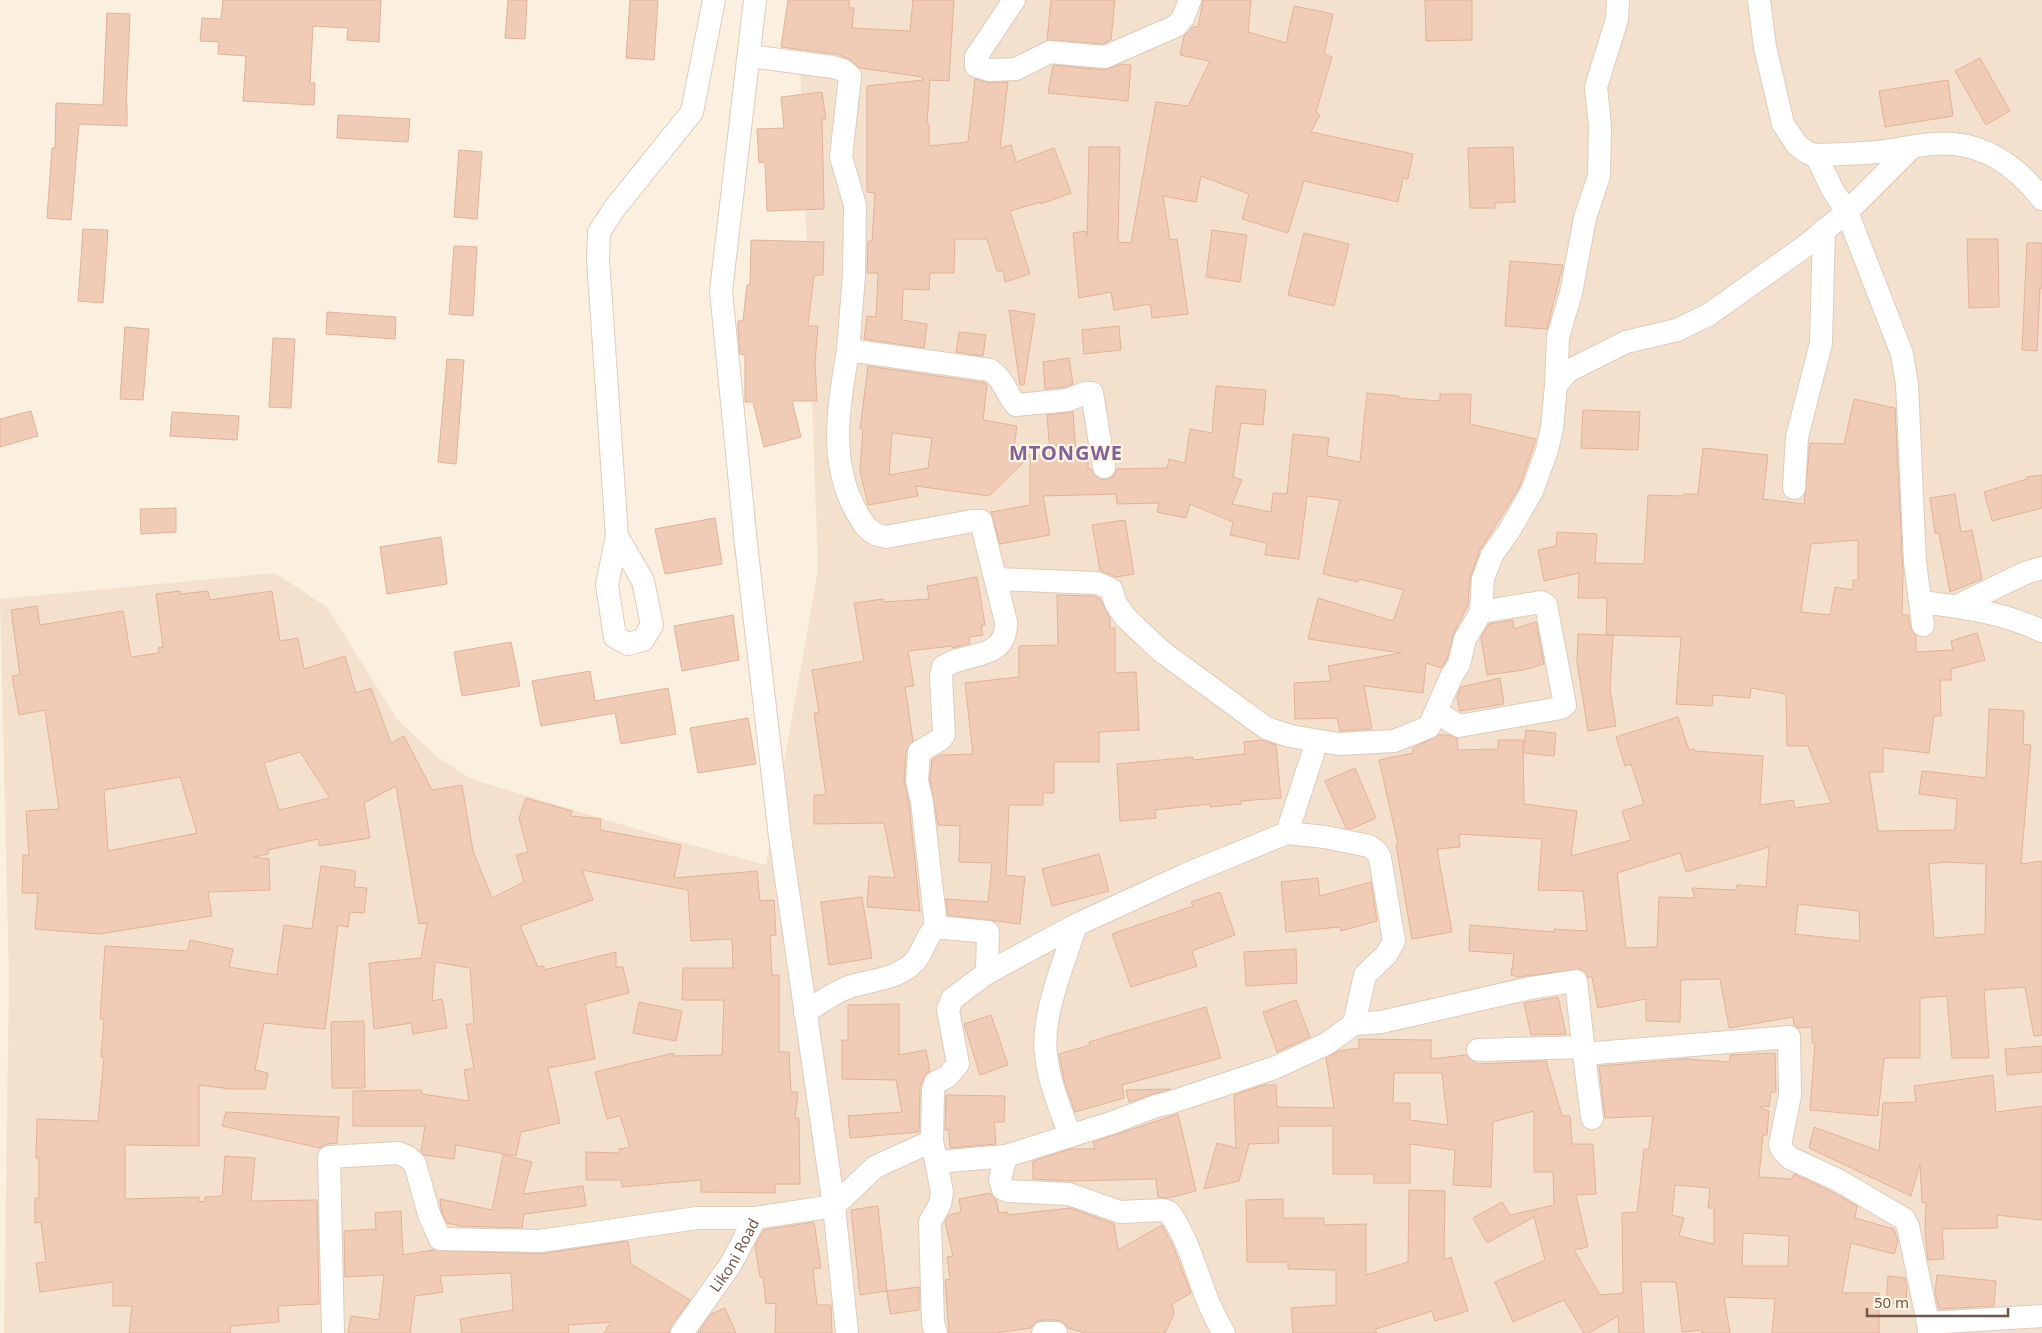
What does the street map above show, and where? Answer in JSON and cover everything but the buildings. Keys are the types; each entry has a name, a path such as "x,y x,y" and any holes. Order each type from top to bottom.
{"street":[{"path":"617,536 598,259 599,232 614,208 692,112 714,0"},
{"path":"755,0 721,291 747,554 780,837 834,1206 847,1333"},
{"path":"1014,0 976,57 976,66 989,70 1016,69 1050,52 1105,57 1176,26 1184,18 1190,0"},
{"path":"996,579 1097,583 1111,589 1116,604 1126,618 1179,664 1266,728 1317,741 1339,744 1394,741 1429,727 1451,677 1459,664 1465,639 1481,612 1482,579 1492,555 1509,531 1532,491 1547,450 1556,385 1558,337 1571,293 1585,218 1599,176 1600,126 1596,87 1617,18 1618,0"},
{"path":"1759,0 1765,47 1783,124 1797,145 1808,153 1816,155 1877,152 1937,144 1978,147 1996,156 2030,184 2042,199"},
{"path":"749,56 833,67 843,70 850,76 841,157 844,174 853,195 856,211 848,350 838,427 838,452 847,491 865,527 874,534 886,537 981,521 1006,622 1006,634 1003,640 987,652 943,667 941,676 944,735 941,739 919,752 918,782 922,802 936,927"},
{"path":"1556,385 1568,372 1626,342 1677,330 1708,315 1804,247 1847,212 1912,146"},
{"path":"1816,155 1832,189 1847,212 1902,354 1905,370 1915,562 1922,602 1923,625"},
{"path":"1794,488 1797,437 1821,343 1824,230"},
{"path":"848,350 990,370 1006,385 1007,392 1016,405 1068,400 1085,393 1092,393 1104,467"},
{"path":"1957,606 2025,573 2042,568"},
{"path":"1436,712 1459,726 1561,708 1565,705 1546,605 1541,602 1481,612"},
{"path":"1922,602 1957,606 2010,618 2042,631"},
{"path":"1287,833 1317,741"},
{"path":"936,1333 932,1323 929,1227 941,1199 935,1152 935,1083 948,1076 958,1064 951,1031 949,1004 952,999 987,973 1076,925 1188,874 1287,833 1325,837 1369,846 1377,852 1380,858 1394,941 1386,955 1365,975 1354,1024"},
{"path":"1070,1136 1048,1067 1046,1046 1048,1024 1058,981 1076,925"},
{"path":"805,1012 848,988 895,976 912,965 920,956 930,931 936,927 988,932 987,973"},
{"path":"834,1206 875,1167 935,1152 1006,1156 1274,1068 1326,1044 1354,1024 1381,1022 1530,988 1576,981 1592,1118"},
{"path":"1478,1050 1584,1050 1789,1037 1790,1095 1780,1145 1782,1151 1790,1158 1813,1167 1904,1219 1908,1226 1928,1328 2042,1316"},
{"path":"333,1333 329,1157 398,1153 408,1157 414,1164 427,1207 440,1239 540,1241 697,1218 755,1218"},
{"path":"1006,1156 1000,1179 1003,1189 1008,1191 1069,1194 1120,1212 1163,1210 1169,1212 1194,1264 1214,1317 1224,1333"},
{"name":"Likoni Road","path":"682,1333 731,1264 755,1218 834,1206"},
{"path":"1043,1333 1056,1333"}],"shaded area":[{"path":"798,0 2042,0 2042,1333 4,1333 9,977 0,599 275,573 327,607 397,719 436,756 471,779 670,839 766,865 818,570"}],"district":[{"name":"MTONGWE","path":"1066,452"}]}
